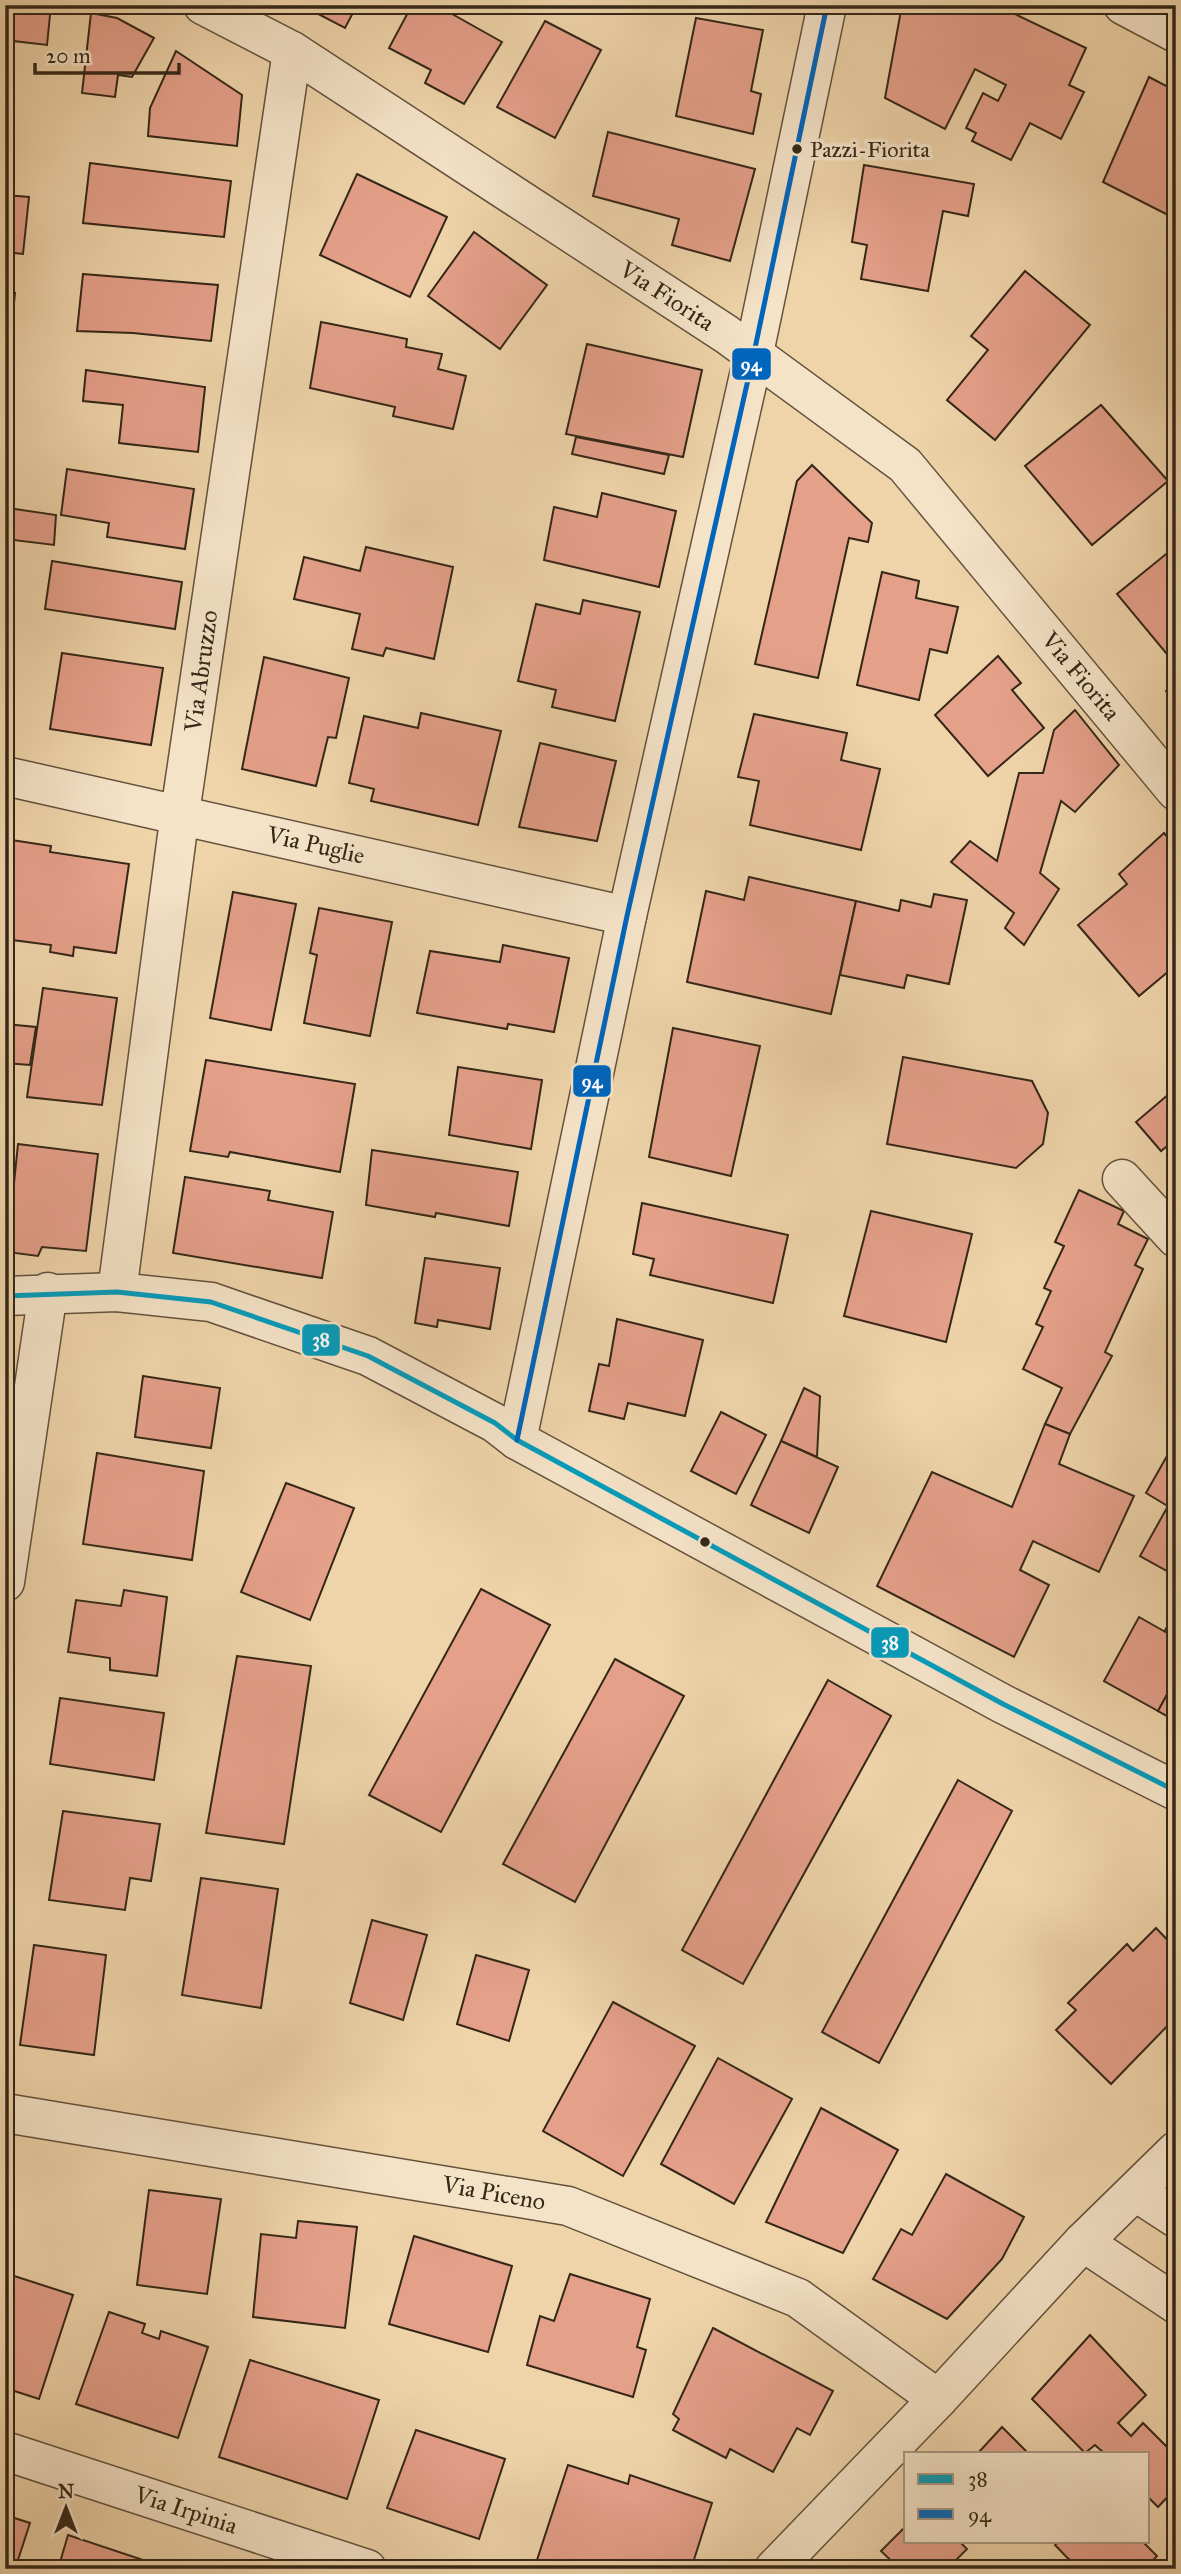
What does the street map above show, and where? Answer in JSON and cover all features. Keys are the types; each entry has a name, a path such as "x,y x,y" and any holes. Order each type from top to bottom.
{"street":[{"name":"Via Fiorita","path":"204,5 292,51 754,353 905,465 1176,791"},
{"path":"517,1440 627,916 754,353 827,5"},
{"path":"1123,5 1176,33"},
{"path":"1174,5 1176,12"},
{"name":"Via Abruzzo","path":"117,1292 180,813 292,51"},
{"name":"Via Puglie","path":"5,776 180,813 627,916"},
{"path":"1122,1179 1176,1238"},
{"path":"5,1582 48,1292"},
{"path":"5,1296 48,1292 117,1292 211,1302 368,1356 495,1423 517,1440 1003,1704 1176,1791"},
{"name":"Via Piceno","path":"5,2113 568,2206 798,2298 938,2399"},
{"path":"774,2569 938,2399 1083,2242 1176,2151"},
{"path":"1136,2192 1176,2218"},
{"path":"1083,2242 1176,2304"},
{"name":"Via Irpinia","path":"5,2451 367,2569"}],"building":[{"path":"5,5 51,5 47,45 5,40"},
{"path":"301,5 357,5 345,28"},
{"path":"412,5 436,5 502,42 464,104 425,83 431,70 389,48"},
{"path":"902,5 996,5 1086,48 1069,85 1084,92 1061,139 1030,123 1011,160 972,141 976,133 966,128 983,93 998,101 1006,85 975,69 945,129 885,98"},
{"path":"91,13 117,18 154,38 132,77 118,75 115,97 82,93"},
{"path":"696,18 763,30 751,91 761,94 753,134 676,116"},
{"path":"545,21 601,50 555,138 497,107"},
{"path":"176,51 242,95 237,146 148,136 150,108"},
{"path":"1149,77 1176,91 1176,219 1103,182"},
{"path":"608,132 755,169 730,261 672,245 679,219 593,196"},
{"path":"90,163 231,181 224,237 83,223"},
{"path":"864,165 974,184 968,216 943,211 928,291 861,279 867,245 852,242"},
{"path":"357,174 447,217 410,297 320,255"},
{"path":"5,195 29,197 23,254 5,252"},
{"path":"474,232 547,285 500,349 428,296"},
{"path":"1025,271 1090,325 995,440 947,400 988,350 971,336"},
{"path":"83,274 218,285 211,341 133,333 77,331"},
{"path":"5,292 15,293 12,323 5,322"},
{"path":"321,322 407,339 406,347 442,354 438,369 466,376 453,429 393,416 395,407 310,388"},
{"path":"587,344 702,370 683,457 566,434"},
{"path":"86,370 205,387 198,452 119,443 123,405 83,401"},
{"path":"1101,405 1168,481 1092,545 1025,466"},
{"path":"576,437 669,455 664,474 572,454"},
{"path":"812,465 872,523 868,542 849,538 818,678 755,664 797,481"},
{"path":"67,469 194,489 185,549 107,537 109,523 61,515"},
{"path":"602,493 676,511 659,587 544,560 554,507 597,517"},
{"path":"8,508 56,515 54,545 5,539"},
{"path":"1176,546 1176,665 1117,594"},
{"path":"366,547 453,567 434,659 386,648 383,656 352,649 360,614 294,599 304,557 360,571"},
{"path":"52,561 182,582 175,629 45,609"},
{"path":"882,572 919,581 916,598 958,607 947,653 930,649 919,700 857,685"},
{"path":"583,600 640,612 615,721 552,707 556,690 518,681 536,604 580,614"},
{"path":"62,653 163,668 151,745 50,729"},
{"path":"998,656 1021,683 1012,690 1044,728 988,776 935,715"},
{"path":"264,657 349,678 336,738 328,737 316,786 242,769"},
{"path":"1176,682 1176,703 1166,691"},
{"path":"1075,710 1119,765 1075,812 1061,801 1040,873 1059,889 1024,945 1005,928 1014,913 951,862 970,841 997,861 1019,773 1043,773 1054,730"},
{"path":"421,713 501,731 478,825 371,801 374,789 349,783 364,716 418,728"},
{"path":"754,714 847,733 841,760 880,769 861,850 750,825 759,781 738,777"},
{"path":"540,743 616,761 597,841 519,827"},
{"path":"1164,833 1176,847 1176,965 1139,996 1078,925 1127,884 1119,874"},
{"path":"5,839 51,846 50,852 129,864 116,953 74,947 73,956 50,952 51,945 5,939"},
{"path":"749,877 856,901 831,1014 687,982 706,891 744,900"},
{"path":"233,892 296,904 271,1030 210,1018"},
{"path":"934,894 967,900 949,984 907,975 904,988 840,975 856,901 899,911 901,900 931,907"},
{"path":"319,908 392,922 370,1036 304,1023 317,955 310,953"},
{"path":"503,945 569,958 554,1032 508,1024 507,1029 417,1013 430,951 500,962"},
{"path":"43,988 117,998 102,1105 27,1097"},
{"path":"5,1024 36,1027 30,1065 5,1063"},
{"path":"673,1028 760,1046 731,1176 649,1157"},
{"path":"903,1057 1032,1081 1048,1113 1043,1144 1016,1168 887,1144"},
{"path":"206,1060 355,1084 340,1172 230,1152 228,1157 190,1151"},
{"path":"458,1067 542,1080 531,1149 449,1135"},
{"path":"1176,1088 1176,1139 1161,1151 1136,1122"},
{"path":"18,1144 98,1154 86,1251 42,1247 38,1256 7,1252"},
{"path":"372,1150 518,1172 509,1226 436,1213 435,1217 366,1205"},
{"path":"185,1177 270,1191 268,1200 333,1212 322,1278 173,1253"},
{"path":"1079,1190 1124,1211 1118,1224 1148,1239 1135,1265 1143,1269 1105,1352 1112,1356 1070,1434 1045,1424 1062,1388 1023,1369 1043,1327 1036,1324 1051,1291 1044,1288 1064,1246 1055,1242"},
{"path":"642,1203 788,1235 773,1303 650,1275 654,1259 633,1254"},
{"path":"871,1211 972,1234 946,1342 844,1316"},
{"path":"425,1258 500,1268 490,1329 438,1320 437,1327 415,1323"},
{"path":"617,1319 703,1340 685,1416 628,1403 624,1419 589,1411 599,1364 609,1366"},
{"path":"143,1376 220,1388 211,1448 135,1437"},
{"path":"804,1388 820,1396 817,1457 781,1441"},
{"path":"721,1412 766,1435 736,1494 691,1471"},
{"path":"1045,1424 1070,1434 1059,1464 1134,1496 1099,1572 1033,1541 1020,1570 1049,1585 1014,1657 877,1586 932,1472 1012,1507"},
{"path":"1176,1440 1176,1511 1146,1493"},
{"path":"781,1441 838,1467 809,1533 751,1505"},
{"path":"97,1453 204,1471 192,1560 83,1544"},
{"path":"286,1483 354,1508 310,1620 241,1592"},
{"path":"1168,1506 1176,1511 1176,1576 1140,1556"},
{"path":"481,1589 550,1625 441,1832 369,1795"},
{"path":"124,1590 167,1597 157,1676 110,1670 110,1658 68,1652 76,1600 121,1606"},
{"path":"1176,1611 1176,1638 1164,1632"},
{"path":"1139,1617 1176,1638 1176,1678 1158,1711 1104,1681"},
{"path":"237,1656 311,1666 284,1844 206,1833"},
{"path":"615,1659 684,1696 575,1902 503,1864"},
{"path":"1176,1678 1176,1721 1158,1711"},
{"path":"828,1680 891,1716 743,1984 682,1950"},
{"path":"60,1698 164,1713 154,1780 50,1764"},
{"path":"958,1780 1012,1811 879,2063 822,2032"},
{"path":"63,1811 160,1824 151,1881 130,1878 125,1910 49,1900"},
{"path":"201,1878 278,1889 261,2008 182,1995"},
{"path":"372,1920 427,1935 403,2020 350,2003"},
{"path":"1156,1928 1176,1949 1176,2017 1111,2084 1056,2030 1076,2010 1068,2003 1127,1944 1133,1951"},
{"path":"34,1945 106,1955 94,2055 20,2045"},
{"path":"476,1955 529,1970 509,2041 457,2024"},
{"path":"613,2002 695,2046 623,2176 543,2131"},
{"path":"718,2058 792,2099 734,2204 661,2164"},
{"path":"821,2108 898,2150 843,2253 766,2222"},
{"path":"946,2174 1024,2217 1002,2259 947,2319 873,2279 901,2229 912,2235"},
{"path":"149,2190 221,2199 207,2294 137,2285"},
{"path":"298,2221 357,2227 345,2328 253,2317 261,2234 296,2238"},
{"path":"414,2236 512,2266 488,2352 389,2324"},
{"path":"5,2273 73,2295 39,2399 5,2388"},
{"path":"570,2274 650,2299 637,2347 646,2350 633,2397 527,2365 540,2316 554,2321"},
{"path":"109,2312 145,2324 142,2333 159,2339 161,2331 208,2347 178,2438 76,2404"},
{"path":"713,2328 833,2391 810,2435 797,2428 773,2472 730,2449 726,2458 673,2430 679,2419 673,2414"},
{"path":"1090,2335 1146,2395 1118,2423 1131,2436 1143,2423 1176,2456 1176,2488 1158,2507 1150,2499 1150,2452 1103,2452 1095,2445 1084,2452 1032,2399"},
{"path":"250,2360 379,2400 347,2499 219,2457"},
{"path":"1002,2427 1027,2452 979,2452"},
{"path":"416,2430 505,2459 479,2539 387,2508"},
{"path":"568,2465 628,2484 630,2475 712,2503 691,2569 582,2569 559,2561 556,2569 536,2563"},
{"path":"5,2515 30,2523 15,2569 5,2569"},
{"path":"904,2528 904,2542 960,2542 967,2549 955,2561 962,2569 900,2569 881,2551"},
{"path":"68,2535 170,2569 58,2569"},
{"path":"1058,2542 1143,2542 1157,2556 1145,2569 1078,2569 1055,2545"},
{"path":"1069,2559 1078,2569 1060,2569"}],"transit line":[{"name":"94","path":"517,1440 627,916 754,353 827,5"},
{"name":"38","path":"5,1296 117,1292 211,1302 368,1356 495,1423 517,1440 1003,1704 1176,1791"}],"place":[{"name":"Pazzi-Fiorita","path":"797,149"}]}
